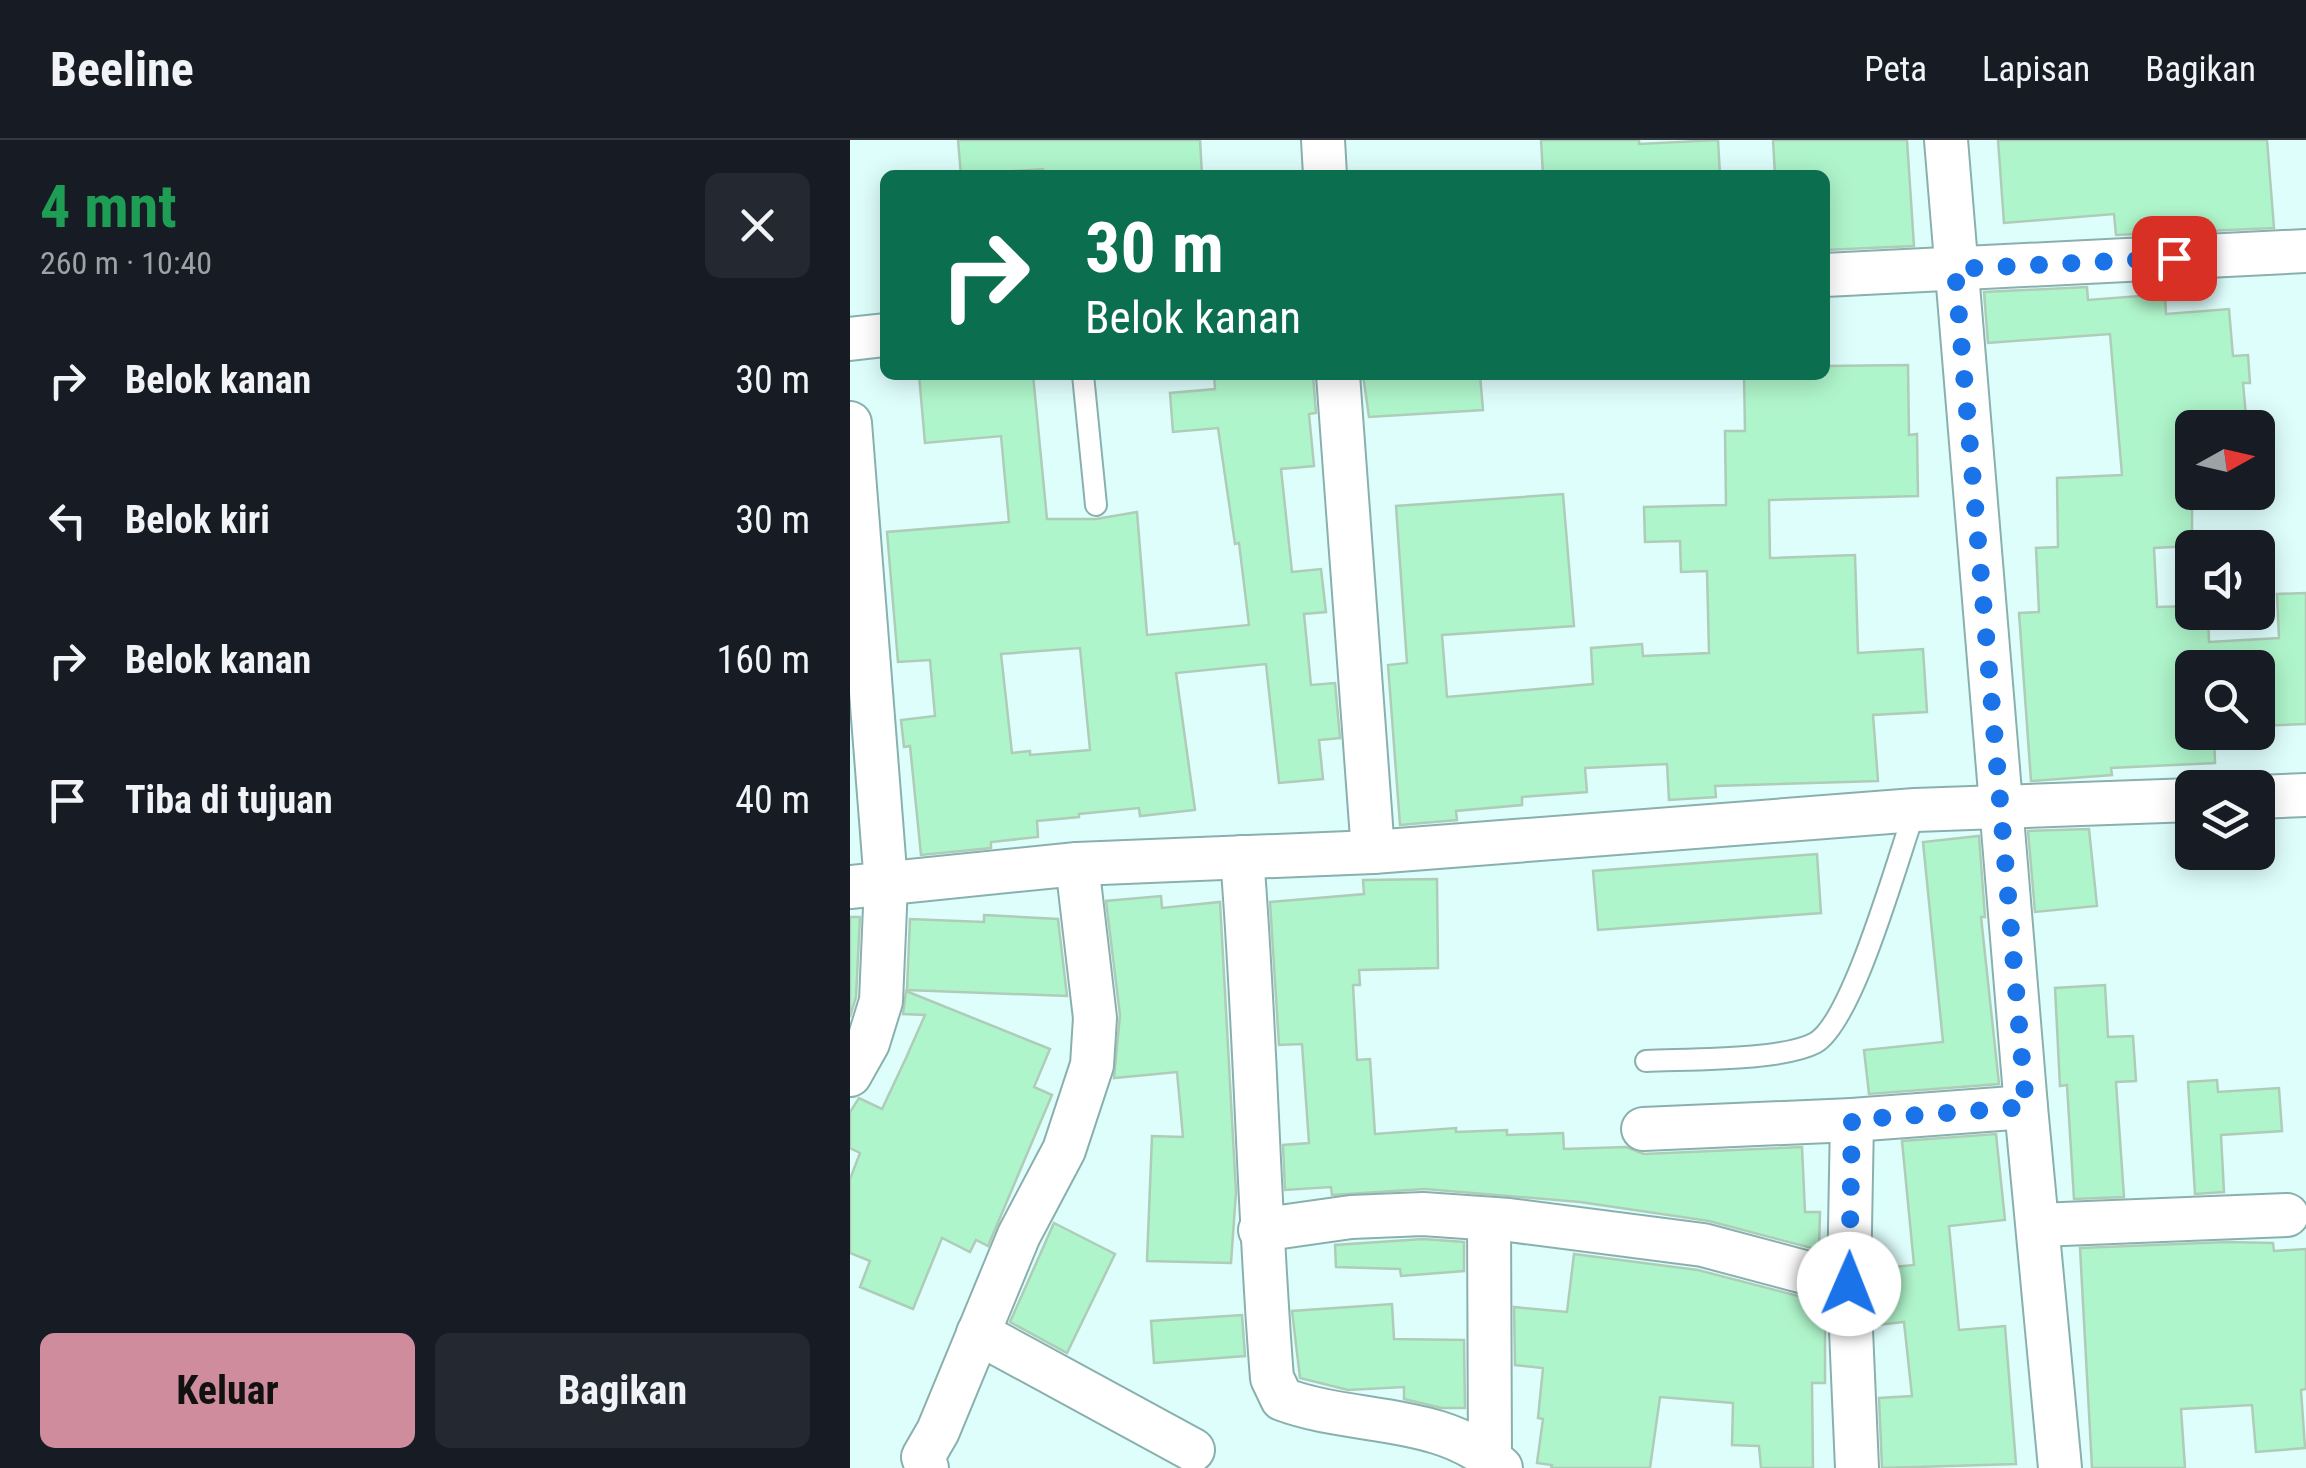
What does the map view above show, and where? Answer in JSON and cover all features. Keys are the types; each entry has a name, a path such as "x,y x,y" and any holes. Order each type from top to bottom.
{"street":[{"path":"1323,140 1325,170"},
{"path":"1946,140 2060,1468"},
{"path":"1830,276 2306,252"},
{"path":"850,339 880,336"},
{"path":"1338,380 1373,852"},
{"path":"850,423 868,886 881,1002 868,1043 850,1075"},
{"path":"2275,796 2306,795"},
{"path":"868,886 1077,864 1373,852 1915,810 2175,801"},
{"path":"1242,857 1256,1031 1260,1230 1272,1378 1282,1399 1307,1408 1441,1432 1496,1463"},
{"path":"927,1468 923,1457 938,1431 1019,1235 1064,1150 1092,1065 1095,1018 1077,864"},
{"path":"1643,1129 1852,1120 2026,1107"},
{"path":"1852,1120 1849,1284 1857,1468"},
{"path":"1260,1230 1351,1218 1423,1214 1489,1218 1703,1244 1849,1284"},
{"path":"2038,1225 2287,1215"},
{"path":"1489,1218 1496,1463"},
{"path":"978,1333 1192,1450"}],"lane":[{"path":"1084,380 1096,505"},
{"path":"1646,1061 1788,1051 1816,1042 1836,1023 1874,930 1915,810"}],"building":[{"path":"958,140 1200,140 1202,170 961,170"},
{"path":"1541,140 1639,140 1639,144 1718,140 1720,170 1543,170"},
{"path":"1773,140 1907,140 1914,246 1830,250 1830,170 1775,170"},
{"path":"1998,140 2267,140 2274,228 2116,235 2114,214 2004,223"},
{"path":"2087,287 2088,300 2165,294 2166,314 2229,309 2233,356 2248,355 2250,383 2243,383 2245,410 2175,410 2175,510 2192,510 2192,530 2175,530 2175,547 2154,548 2157,607 2175,606 2175,630 2209,630 2209,642 2279,638 2277,594 2306,593 2306,724 2275,725 2275,650 2175,650 2175,750 2215,750 2215,763 2111,768 2112,775 2031,781 2019,613 2039,612 2036,548 2058,547 2057,478 2122,475 2110,334 1988,343 1984,292"},
{"path":"1908,365 1909,435 1917,434 1918,496 1769,500 1770,558 1855,555 1858,653 1923,649 1927,712 1873,715 1878,781 1715,786 1716,797 1669,800 1667,764 1585,768 1587,792 1522,797 1522,805 1456,811 1457,820 1400,825 1388,665 1407,663 1396,506 1563,494 1574,626 1442,635 1447,697 1593,684 1591,648 1642,644 1643,656 1709,653 1707,571 1681,572 1680,541 1645,542 1644,507 1726,505 1725,431 1745,431 1744,380 1830,380 1830,366"},
{"path":"919,380 1033,380 1047,519 1096,519 1137,512 1147,635 1249,625 1218,428 1173,432 1170,393 1215,389 1214,380 1313,380 1316,413 1309,414 1314,466 1281,469 1292,572 1321,569 1326,612 1304,614 1311,685 1335,683 1340,738 1319,740 1323,779 1279,783 1266,664 1176,673 1195,810 1140,816 1139,808 1079,814 1037,821 1038,837 991,842 991,848 921,855 910,746 904,747 901,720 935,716 930,660 898,662 887,532 1009,522 1001,436 925,443","holes":["1080,648 1090,750 1030,755 1030,751 1012,753 1001,654"]},
{"path":"1364,380 1480,380 1483,410 1369,417"},
{"path":"2089,829 2097,906 2035,912 2028,831"},
{"path":"1979,836 1985,917 1981,917 1999,1084 1869,1094 1864,1050 1943,1042 1923,842"},
{"path":"1817,854 1821,913 1598,930 1593,871"},
{"path":"1437,879 1438,968 1359,970 1360,985 1353,985 1357,1060 1370,1059 1375,1134 1456,1128 1456,1132 1507,1130 1507,1135 1563,1133 1564,1149 1626,1147 1644,1154 1802,1147 1805,1212 1820,1212 1819,1250 1709,1221 1580,1202 1425,1189 1332,1195 1331,1187 1285,1190 1283,1145 1309,1143 1302,1044 1279,1045 1270,902 1364,894 1363,880"},
{"path":"1161,896 1162,908 1220,902 1236,1192 1231,1263 1147,1261 1152,1136 1183,1137 1177,1072 1114,1078 1120,1015 1106,901"},
{"path":"984,915 1058,919 1067,996 907,990 910,919 984,922"},
{"path":"850,917 860,917 856,997 850,1017"},
{"path":"2105,985 2108,1037 2133,1036 2136,1081 2116,1082 2124,1197 2074,1199 2067,1085 2060,1086 2055,988"},
{"path":"906,991 1050,1049 1034,1087 1052,1095 988,1246 976,1240 970,1252 942,1238 913,1309 860,1287 870,1261 850,1253 850,1179 860,1153 850,1148 850,1112 859,1098 882,1109 906,1058 925,1015 903,1014"},
{"path":"2217,1080 2218,1092 2279,1088 2282,1131 2221,1135 2224,1192 2195,1194 2188,1082"},
{"path":"1996,1134 2005,1220 1949,1226 1959,1330 2005,1326 2016,1464 1882,1468 1879,1398 1912,1396 1904,1322 1876,1325 1874,1284 1874,1269 1914,1265 1902,1141"},
{"path":"1054,1223 1115,1254 1067,1353 1010,1322"},
{"path":"1423,1239 1464,1242 1464,1271 1401,1276 1400,1269 1336,1267 1335,1245"},
{"path":"2273,1243 2274,1251 2306,1249 2306,1389 2301,1390 2305,1448 2256,1452 2252,1405 2181,1409 2185,1468 2092,1468 2080,1248"},
{"path":"1574,1254 1698,1270 1825,1303 1825,1383 1812,1383 1813,1468 1761,1468 1759,1446 1732,1445 1733,1403 1660,1397 1650,1468 1551,1468 1552,1465 1537,1463 1543,1419 1538,1418 1543,1368 1515,1365 1514,1307 1567,1312"},
{"path":"1392,1304 1394,1339 1464,1340 1465,1408 1442,1408 1404,1399 1404,1387 1348,1390 1300,1378 1292,1311"},
{"path":"1242,1315 1245,1356 1154,1363 1151,1321"}],"route":[{"path":"1849,1284 1852,1120 2026,1107 1955,269 2174,258"}]}
